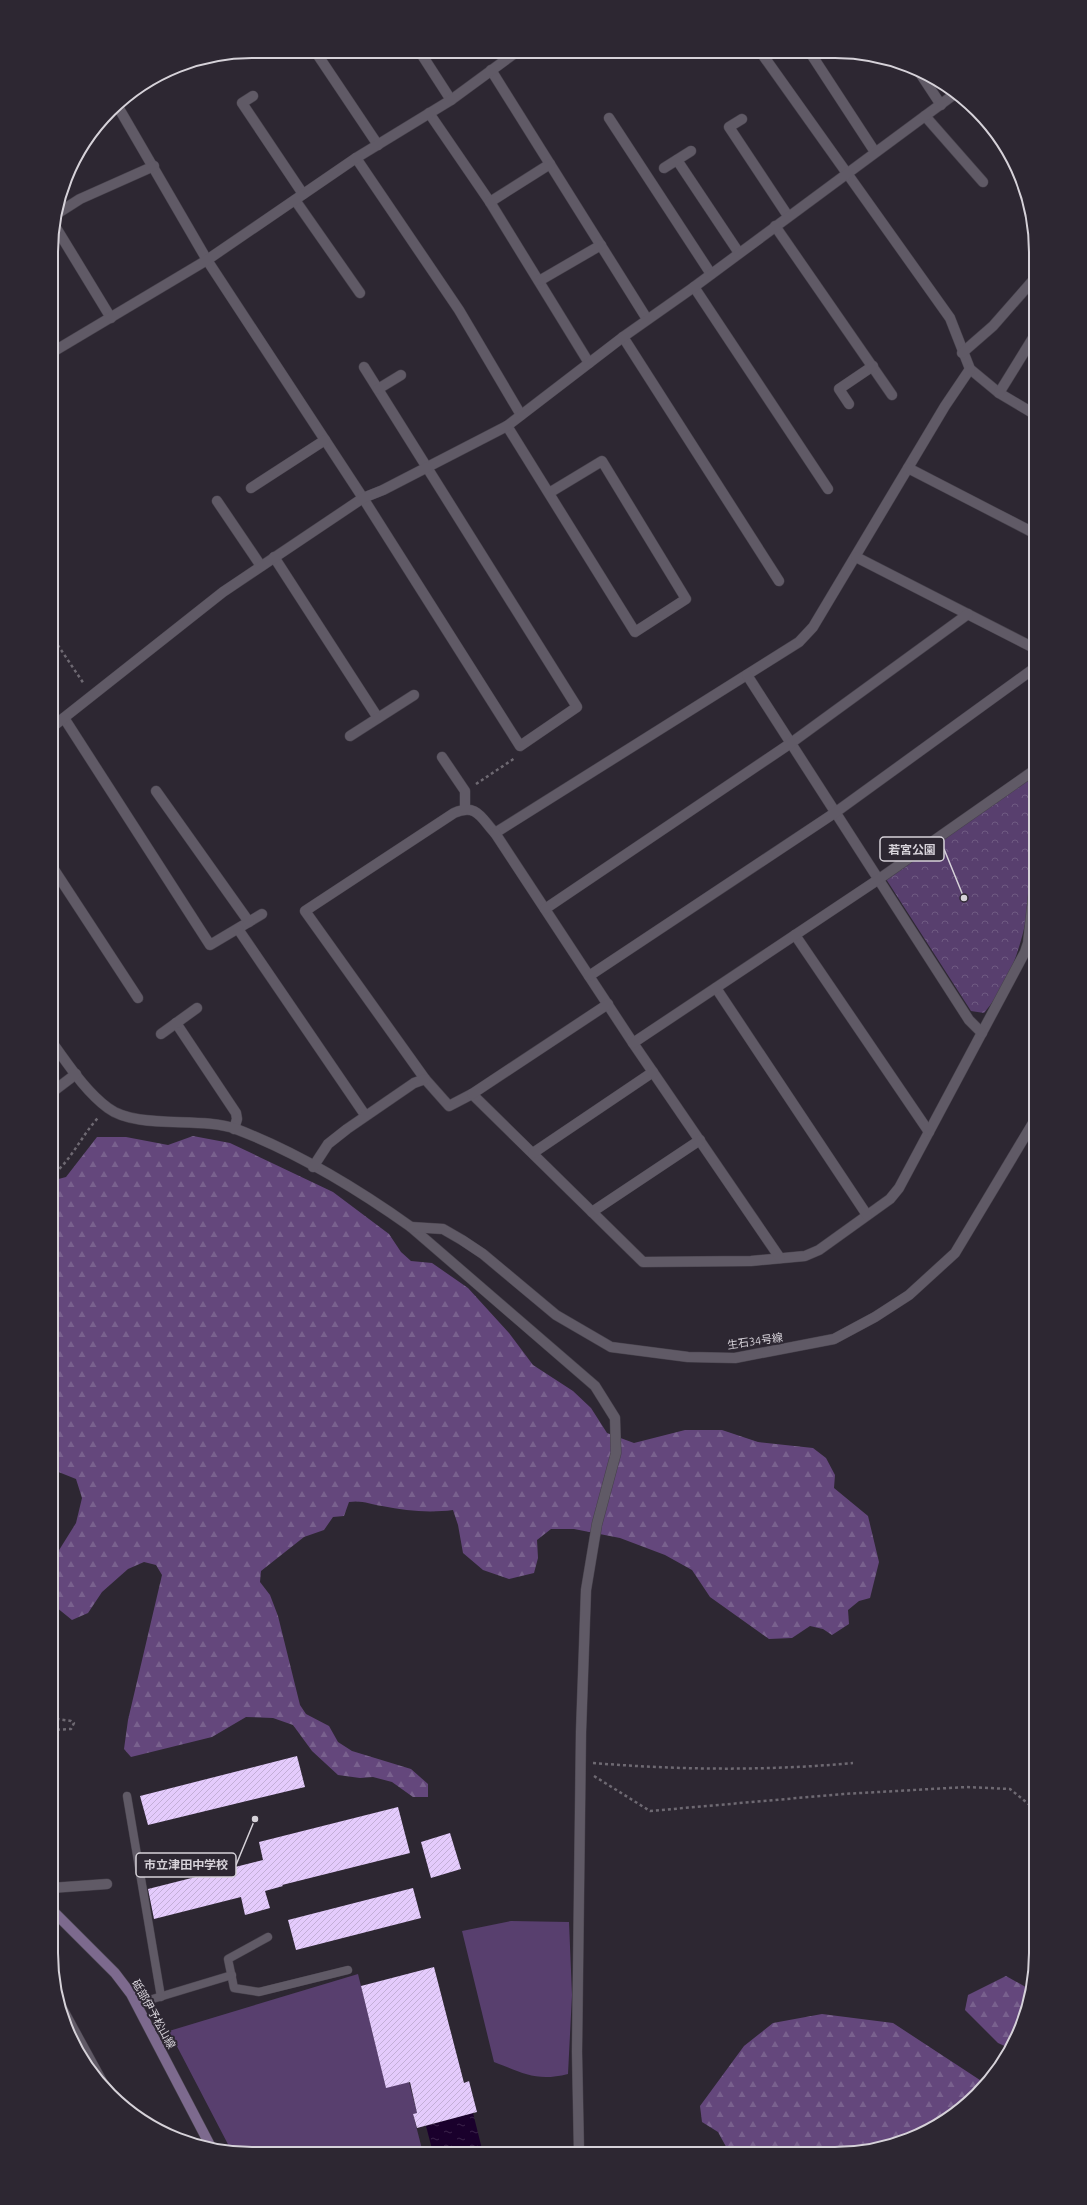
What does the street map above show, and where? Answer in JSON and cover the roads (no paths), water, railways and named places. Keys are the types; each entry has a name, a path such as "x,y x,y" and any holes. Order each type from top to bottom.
{"main road":[{"name":"砥部伊予松山線","path":"58,1916 116,1973 136,2004 208,2142"}],"street":[{"path":"320,58 378,145"},
{"path":"424,58 451,100"},
{"path":"58,349 207,260 356,158 451,100 508,58"},
{"path":"765,58 950,318 962,353 970,369 999,393 1029,411"},
{"path":"814,58 875,152"},
{"path":"491,70 647,319"},
{"path":"925,80 941,105"},
{"path":"253,96 242,103 299,197 360,292"},
{"path":"58,723 223,592 363,498 428,467 507,426 647,319 711,274 846,173 952,97"},
{"path":"119,111 154,166 207,260 363,498 520,746 577,707 364,367"},
{"path":"429,113 490,202 589,363"},
{"path":"925,116 983,182"},
{"path":"608,118 711,274"},
{"path":"742,119 729,127 788,216"},
{"path":"664,168 691,151"},
{"path":"356,158 460,310 521,415"},
{"path":"677,160 739,253"},
{"path":"490,202 550,164"},
{"path":"63,210 80,199 154,166"},
{"path":"775,226 892,394"},
{"path":"59,233 111,318"},
{"path":"539,281 601,245"},
{"path":"962,353 993,326 1029,284"},
{"path":"694,286 828,488"},
{"path":"623,337 779,580"},
{"path":"999,393 1029,344"},
{"path":"849,404 839,389 873,366"},
{"path":"495,833 799,642 813,627 908,468 970,369"},
{"path":"378,389 401,375"},
{"path":"507,426 635,632 686,599 602,461 549,493"},
{"path":"251,488 325,440"},
{"path":"908,468 1029,530"},
{"path":"218,501 261,566"},
{"path":"856,557 1029,645"},
{"path":"274,558 378,718"},
{"path":"545,909 792,743 968,614"},
{"path":"589,976 836,812 1029,671"},
{"path":"747,675 792,743 968,1020 982,1033"},
{"path":"350,736 414,695"},
{"path":"64,718 210,945 262,914"},
{"path":"442,757 465,791 465,808"},
{"path":"633,1043 879,879 1029,774"},
{"path":"156,791 249,922"},
{"path":"608,1004 472,1094 449,1106 425,1079 305,911 454,813 465,808 473,810 495,833 608,1004 633,1043 780,1258"},
{"path":"58,875 138,998"},
{"path":"238,929 365,1116"},
{"path":"472,1094 643,1262 751,1261 805,1256 812,1253 867,1215 890,1198 900,1188 1028,943 1029,934"},
{"path":"795,935 929,1132"},
{"path":"716,988 867,1215"},
{"path":"161,1034 197,1008"},
{"path":"176,1023 236,1112 237,1120 234,1129"},
{"path":"58,1050 76,1074 109,1109 127,1117 209,1124 234,1129 286,1151 379,1204 411,1227 595,1386 615,1418 616,1453 597,1524 586,1590 581,1765 577,2052 579,2147"},
{"path":"532,1153 653,1072"},
{"path":"58,1088 76,1074"},
{"path":"313,1167 328,1144 365,1116 414,1083 425,1079"},
{"name":"生石34号線","path":"411,1227 443,1229 462,1240 482,1254 556,1315 611,1347 688,1357 735,1358 834,1339 875,1317 909,1295 955,1253 1029,1130"},
{"path":"592,1212 700,1140"},
{"path":"58,1888 107,1884"},
{"path":"76,2034 89,2058"}],"lane":[{"path":"127,1796 161,1997"},
{"path":"268,1937 228,1959 234,1988 259,1992 348,1970"},
{"path":"136,2004 232,1975"}],"water":[{"path":"473,2113 482,2147 431,2147 426,2126"}],"place":[{"name":"若宮公園","path":"964,898"},
{"name":"市立津田中学校","path":"255,1819"}]}
